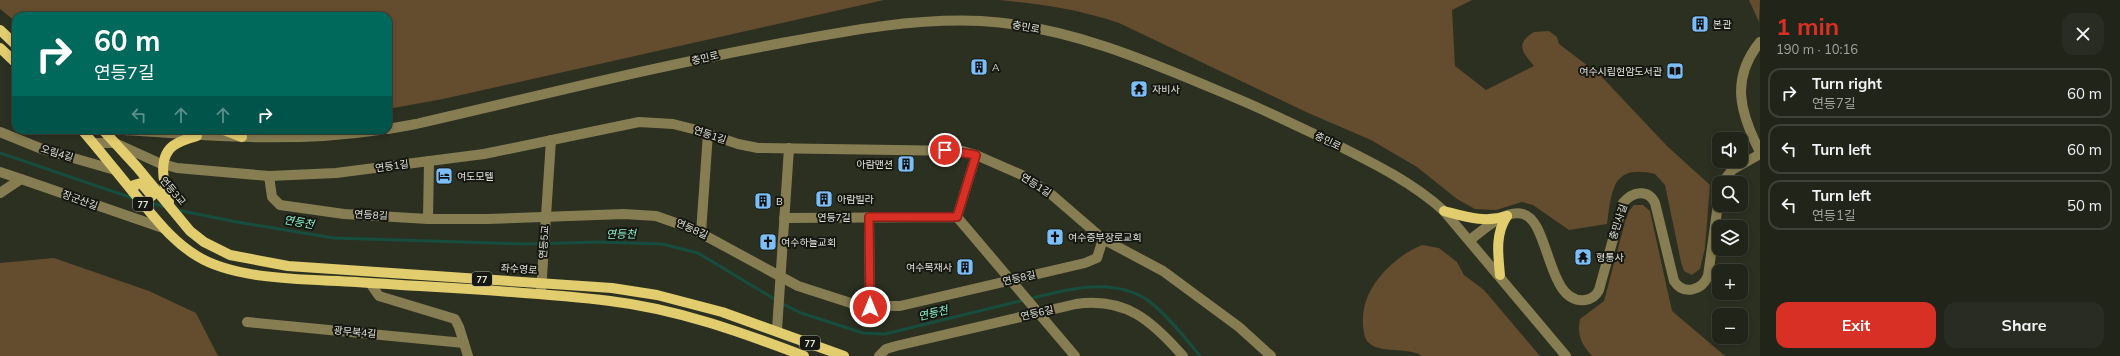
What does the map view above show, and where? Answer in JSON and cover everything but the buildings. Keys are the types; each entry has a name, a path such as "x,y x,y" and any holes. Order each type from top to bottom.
{"main road":[{"path":"0,30 12,41"},
{"path":"0,48 12,59"},
{"name":"77","path":"86,134 163,228 181,245 198,257 232,269 272,277 541,294 611,301 654,308 717,325 804,356"},
{"name":"77","path":"107,134 115,143"},
{"path":"234,134 242,137"},
{"path":"133,192 134,184 141,183 169,215 174,212 163,176 164,165 169,149 176,144 197,136"},
{"name":"연등3교","path":"115,143 138,167 190,231"},
{"path":"1444,211 1482,220 1495,220 1507,216"},
{"path":"1500,275 1498,237 1501,225 1507,216"},
{"name":"좌수영로","path":"190,231 204,242 230,255 288,266 612,288 656,294 777,327 844,356"}],"street":[{"name":"충민로","path":"392,128 717,55 838,32 894,24 982,21 1023,26 1111,48 1150,62 1267,111 1370,161 1424,194 1444,211 1500,275 1566,356"},
{"path":"1727,176 1732,170 1760,153 1746,120 1740,92 1745,64 1760,42"},
{"name":"연등1길","path":"94,143 115,143 164,165 197,171 269,176 336,173 484,154 639,122 673,124 708,133 748,146 945,150 976,155 1024,176 1052,195 1103,239 1163,271 1239,327 1272,356"},
{"name":"오림4길","path":"0,132 42,149 115,170"},
{"path":"701,233 708,133"},
{"path":"173,134 242,137 330,134"},
{"name":"연등5교","path":"541,294 551,140"},
{"path":"777,327 789,148"},
{"path":"976,155 957,217 1075,356"},
{"path":"428,219 429,161"},
{"name":"장군산길","path":"0,172 163,228"},
{"name":"연등8길","path":"269,176 272,197 282,206 344,214 428,219 639,215 667,219 701,233 739,252 780,277 831,298 870,307 900,306 1090,262 1099,254 1103,239"},
{"path":"0,193 21,180"},
{"name":"충민사길","path":"1507,216 1521,214 1532,220 1564,292 1575,299 1586,300 1596,295 1599,290 1623,203 1637,193 1648,195 1654,201 1675,283 1687,290 1700,287 1708,276 1717,212"},
{"path":"1470,240 1507,216"},
{"path":"869,217 870,307"},
{"name":"연등7길","path":"784,218 957,217"},
{"path":"370,283 379,296 455,319 468,356"},
{"name":"연등6길","path":"879,356 886,350 896,346 1086,303 1117,305 1136,313 1155,327 1183,356"},
{"name":"광무북4길","path":"247,322 464,343"}],"shaded area":[{"path":"0,0 884,0 443,99 392,108 392,12 12,12 12,19 0,9"},
{"path":"999,0 1472,0 1452,10 1455,66 1486,90 1534,66 1526,56 1522,48 1522,44 1528,36 1534,32 1549,31 1557,37 1559,44 1600,75 1667,146 1710,185 1705,248 1700,269 1692,275 1684,271 1665,185 1655,174 1641,172 1630,173 1622,176 1617,182 1613,191 1607,224 1569,230 1533,205 1522,202 1496,210 1475,209 1457,199 1417,167 1371,140 1306,112 1119,23 1089,14 1060,8"},
{"path":"1749,0 1760,0 1759,22"},
{"path":"1634,205 1643,205 1650,211 1672,311 1725,356 1592,356 1585,347 1579,330 1580,319 1604,301 1625,222 1629,211"},
{"path":"1422,245 1439,248 1457,262 1464,275 1484,290 1540,356 1422,356 1409,351 1378,348 1367,341 1363,328 1364,310 1367,298 1373,286 1381,275 1400,257"},
{"path":"54,258 149,291 196,313 218,356 0,356 0,263"}],"waterway":[{"name":"연등천","path":"0,153 135,199"},
{"name":"연등천","path":"146,202 166,207"},
{"name":"연등천","path":"177,210 237,222 334,238 526,244 599,242 662,244 698,253 776,300"},
{"name":"연등천","path":"1029,299 1091,287 1122,289 1137,294 1150,302 1164,314 1200,356"},
{"name":"연등천","path":"781,303 801,313 863,333 885,334 1024,300"}],"place":[{"name":"본관","path":"1700,24"},
{"name":"A","path":"979,67"},
{"name":"여수시립현암도서관","path":"1675,71"},
{"name":"자비사","path":"1139,89"},
{"name":"아람맨션","path":"906,164"},
{"name":"여도모텔","path":"444,176"},
{"name":"아람빌라","path":"824,199"},
{"name":"B","path":"763,201"},
{"name":"여수중부장로교회","path":"1055,237"},
{"name":"여수하늘교회","path":"768,242"},
{"name":"형통사","path":"1583,257"},
{"name":"여수목재사","path":"965,267"}],"route":[{"path":"870,307 869,217 957,217 976,155 962,151 945,150"}]}
